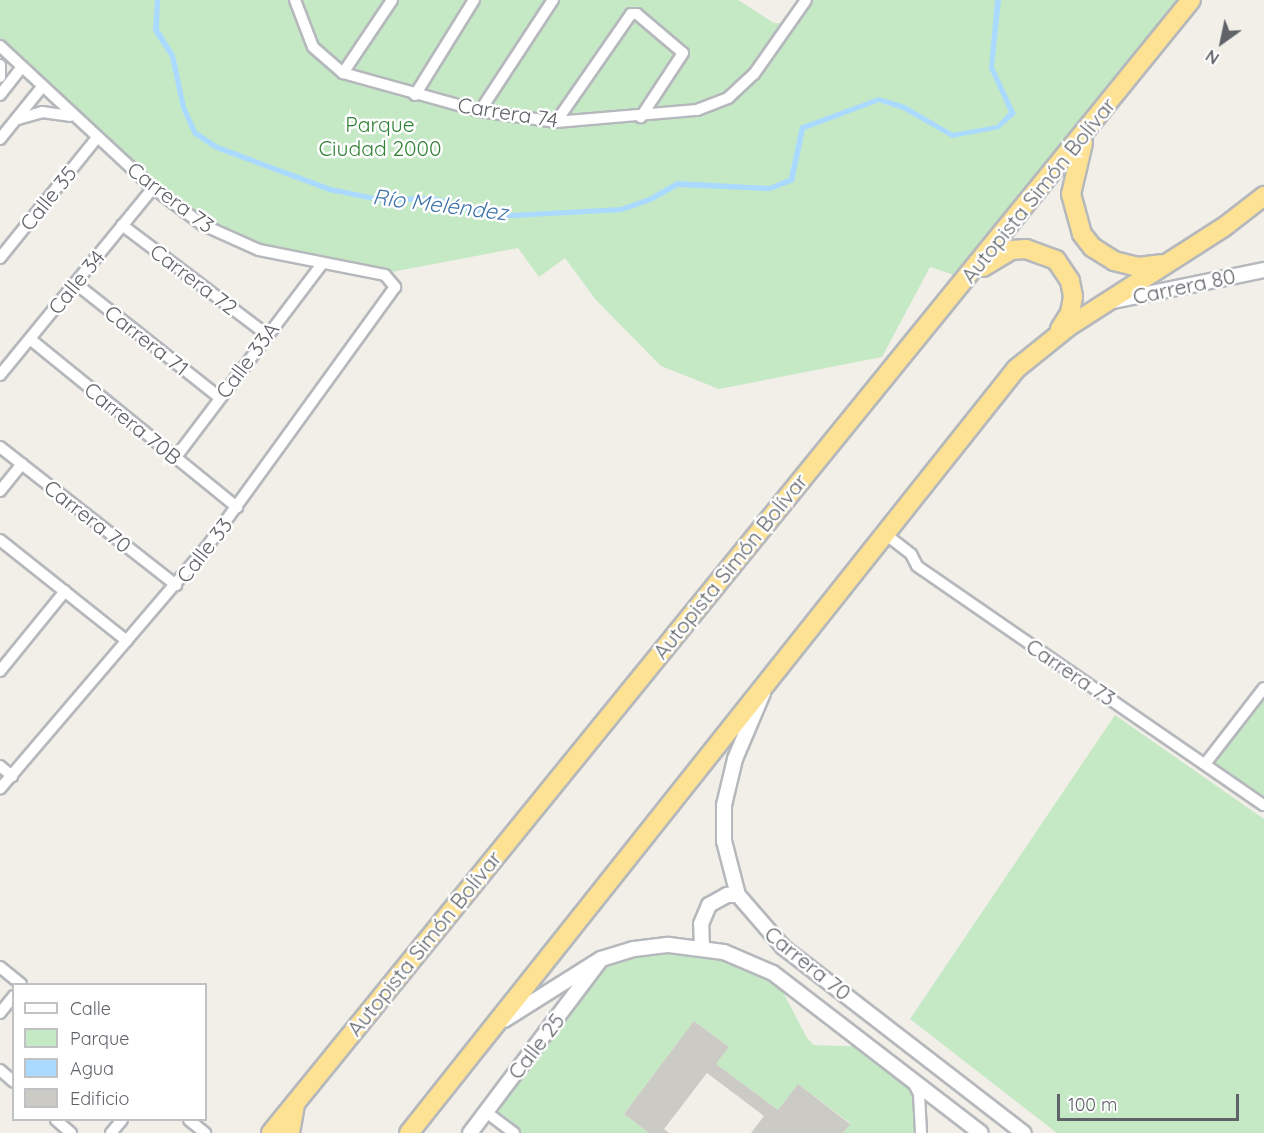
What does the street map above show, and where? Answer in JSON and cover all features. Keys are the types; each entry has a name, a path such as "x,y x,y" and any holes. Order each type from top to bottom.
{"highway":[{"name":"Autopista Simón Bolívar","path":"276,1132 297,1101 1188,4"},
{"path":"1089,128 1076,162 1071,194 1075,218 1088,242 1105,257 1131,266 1155,266 1183,254"},
{"path":"1030,357 1104,304 1183,254 1264,196"},
{"path":"409,1133 501,1022 764,691 884,534 1030,357 1062,327 1070,313 1072,289 1062,266 1042,252 1011,250 966,279"}],"street":[{"path":"343,72 392,0"},
{"path":"415,94 474,0"},
{"path":"480,111 553,0"},
{"name":"Carrera 74","path":"298,2 313,47 343,72 480,111 556,122 642,117 697,110 728,98 754,74 806,0"},
{"path":"556,122 631,14 637,14 683,53 642,117"},
{"name":"Carrera 73","path":"0,46 153,188 229,239 322,264 381,274 394,284 390,296"},
{"path":"0,65 0,77"},
{"path":"0,94 22,67"},
{"path":"0,139 42,87"},
{"path":"13,123 42,112 74,117"},
{"name":"Calle 35","path":"0,258 97,138"},
{"name":"Calle 34","path":"0,375 153,188"},
{"name":"Carrera 72","path":"123,225 266,334"},
{"name":"Calle 33A","path":"176,457 266,334 322,264"},
{"name":"Carrera 80","path":"1104,304 1264,270"},
{"name":"Carrera 71","path":"75,283 219,397"},
{"name":"Calle 33","path":"0,789 176,585 237,507 390,296"},
{"name":"Carrera 70B","path":"30,339 237,507"},
{"name":"Carrera 70","path":"0,447 176,585"},
{"path":"0,491 22,464"},
{"name":"Carrera 73","path":"884,534 911,554 917,566 1264,805"},
{"path":"0,540 127,641"},
{"path":"0,671 65,591"},
{"path":"1205,764 1264,688"},
{"name":"Carrera 70","path":"764,691 735,759 724,805 727,860 738,895 783,947 1024,1133"},
{"path":"0,766 12,776"},
{"path":"702,948 700,924 709,905 717,898 738,895"},
{"name":"Carrera 70","path":"501,1022 601,959 634,949 702,948 741,958 773,973 981,1133"},
{"name":"Calle 25","path":"470,1133 601,959"},
{"path":"0,967 20,983"},
{"path":"0,1013 12,998"},
{"path":"0,1070 12,1080"},
{"path":"912,1080 918,1094 921,1133"},
{"path":"486,1112 514,1133"},
{"path":"58,1121 71,1133"},
{"path":"111,1133 120,1121"},
{"path":"191,1121 205,1133"}],"green space":[{"name":"Parque Ciudad 2000","path":"0,0 738,0 774,23 789,24 806,0 1191,0 966,279 930,267 882,357 719,389 661,366 596,300 565,258 539,277 518,248 381,274 293,258 193,218 0,46"},
{"path":"1264,688 1264,805 1205,764"},
{"path":"1115,715 1264,819 1264,1133 1057,1133 910,1019"},
{"path":"702,948 773,973 807,1038 814,1045 870,1047 912,1080 921,1133 843,1133 850,1123 798,1084 778,1110 716,1064 729,1047 694,1021 624,1114 649,1133 518,1133 487,1110 601,959"}],"water":[{"path":"155,0 160,0 159,29 175,55 186,107 197,131 218,145 331,187 379,197 434,196 493,214 621,207 649,197 677,181 769,186 789,178 800,126 879,97 905,105 953,133 997,125 1009,112 989,68 995,0 1001,0 994,67 1016,114 999,129 952,138 903,110 879,102 805,130 794,182 770,191 678,187 651,202 622,212 493,219 433,202 379,202 329,192 216,150 193,135 181,108 170,57 153,31"}],"building":[{"path":"694,1021 729,1047 716,1064 778,1110 798,1084 850,1124 843,1133 751,1133 764,1116 707,1073 664,1129 669,1133 649,1133 624,1114"}],"water label":[{"name":"Río Meléndez","path":"440,205"}]}
